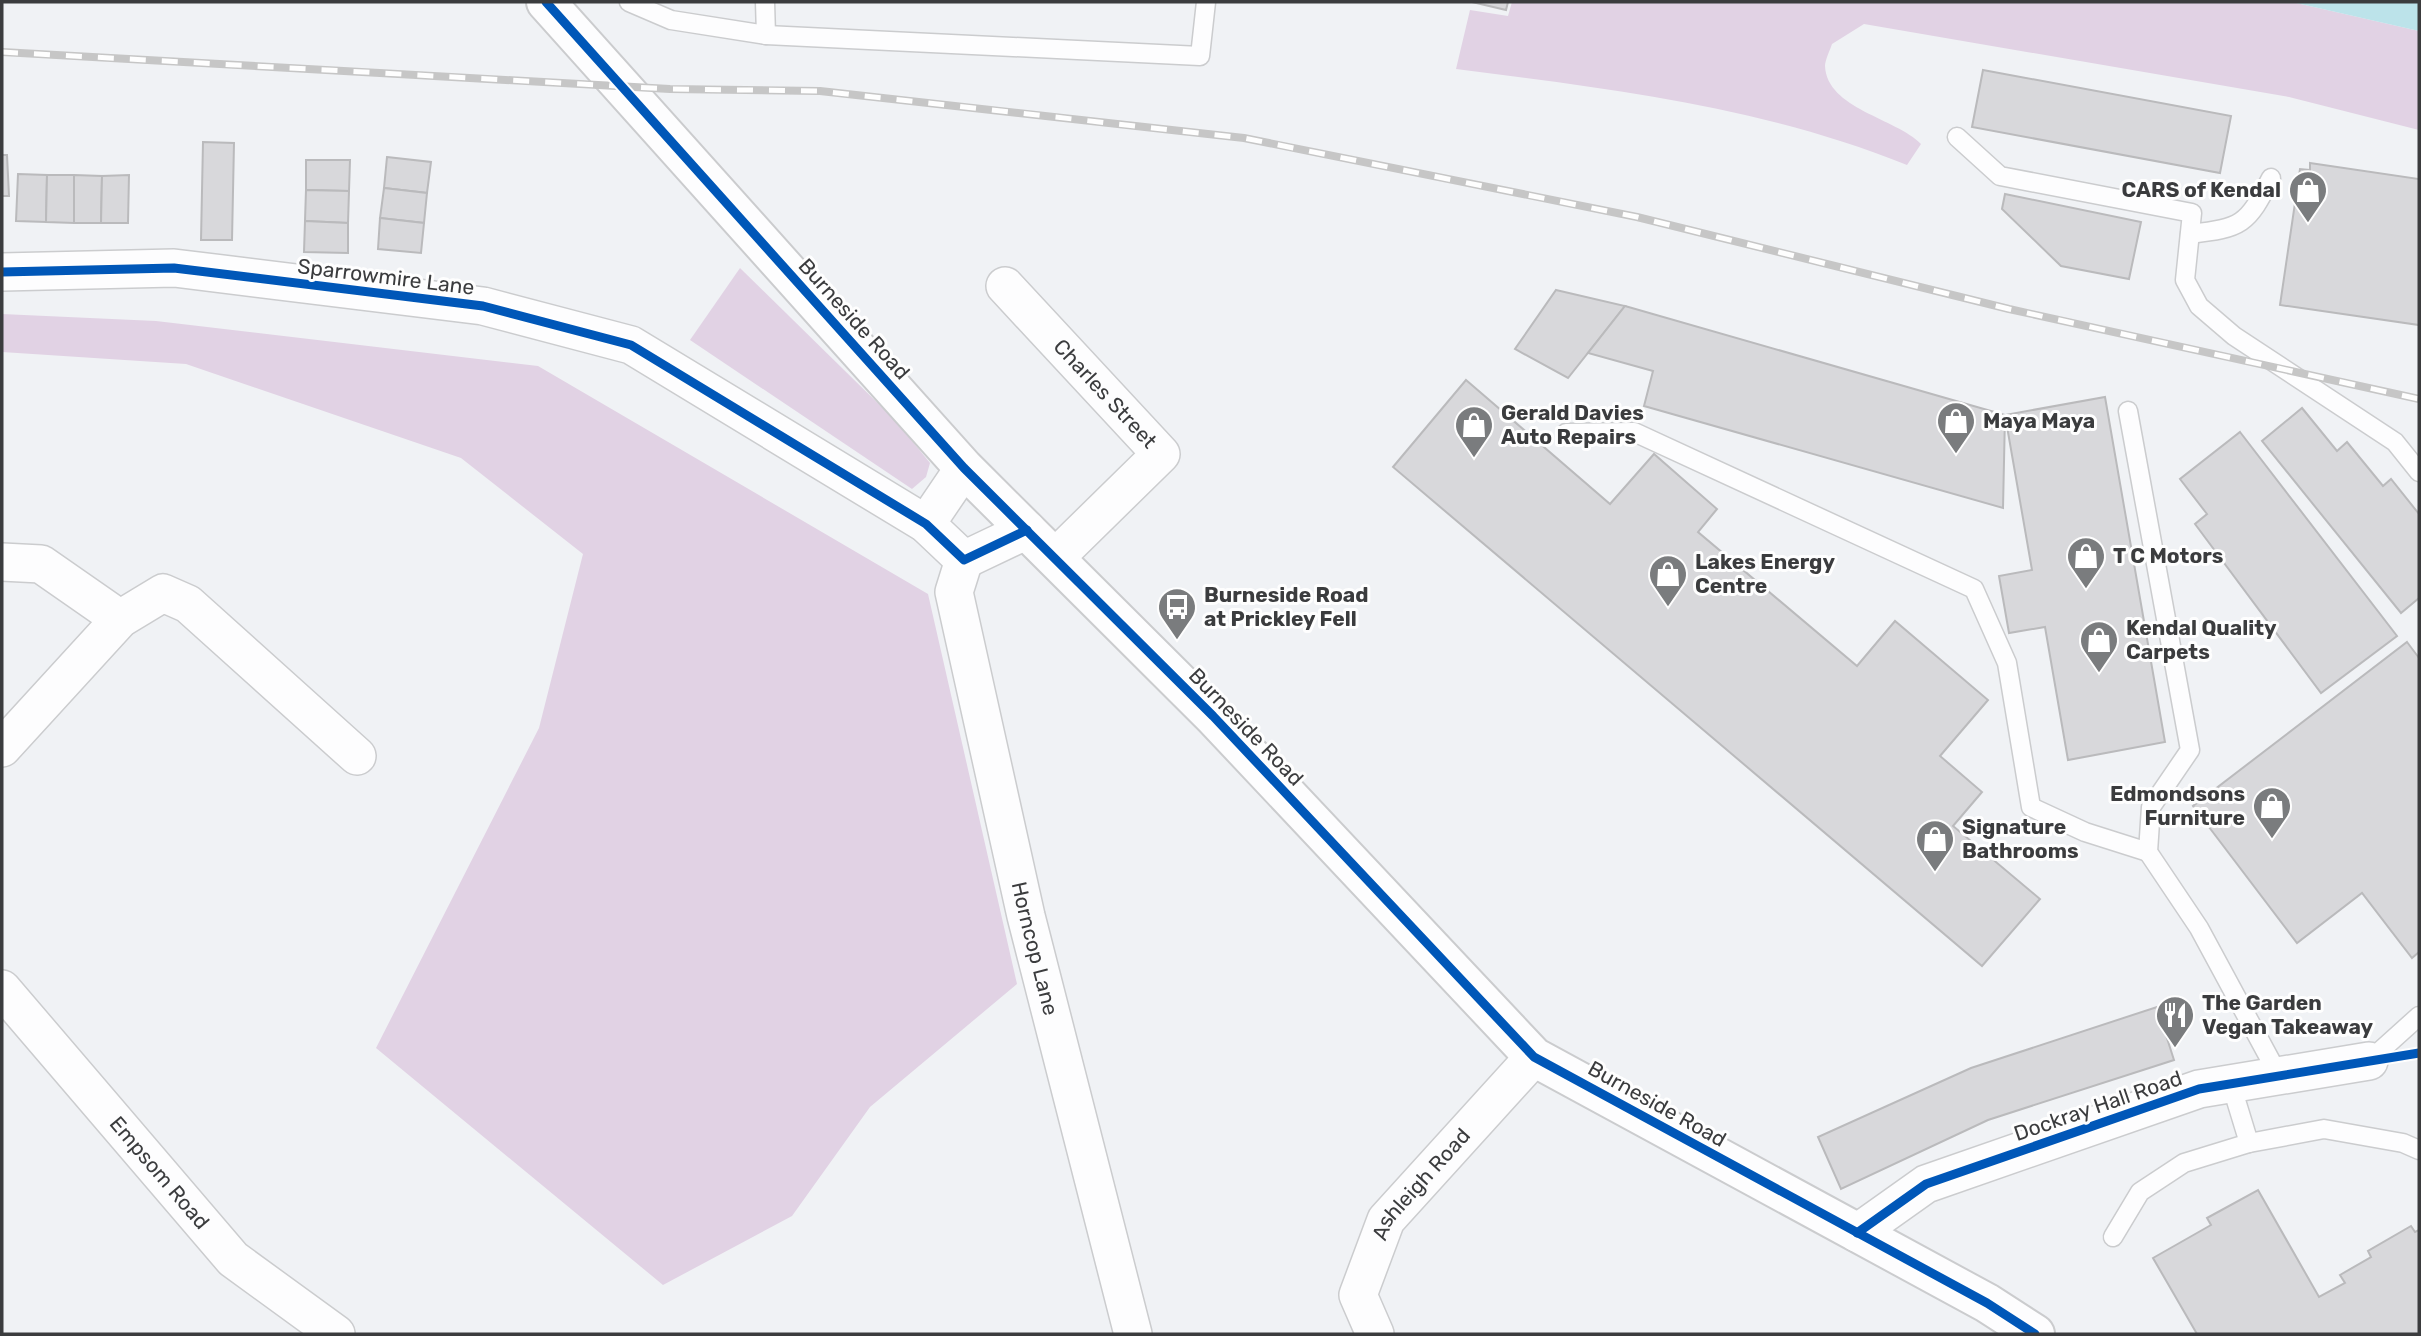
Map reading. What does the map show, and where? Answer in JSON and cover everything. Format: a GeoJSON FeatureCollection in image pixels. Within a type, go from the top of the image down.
{"type":"FeatureCollection","features":[{"type":"Feature","properties":{"kind":"street","name":"Burneside Road"},"geometry":{"type":"LineString","coordinates":[[552,3],[964,468],[1213,716],[1534,1056],[1987,1303],[2035,1334]]}},
{"type":"Feature","properties":{"kind":"street","name":"Sparrowmire Lane"},"geometry":{"type":"LineString","coordinates":[[2,272],[174,268],[483,306],[631,345],[926,524],[964,560]]}},
{"type":"Feature","properties":{"kind":"street","name":"Charles Street"},"geometry":{"type":"LineString","coordinates":[[1005,286],[1161,454],[1055,558]]}},
{"type":"Feature","properties":{"kind":"street"},"geometry":{"type":"LineString","coordinates":[[926,524],[964,468]]}},
{"type":"Feature","properties":{"kind":"street"},"geometry":{"type":"LineString","coordinates":[[964,560],[1027,530]]}},
{"type":"Feature","properties":{"kind":"street","name":"Horncop Lane"},"geometry":{"type":"LineString","coordinates":[[964,560],[954,592],[1026,916],[1133,1334]]}},
{"type":"Feature","properties":{"kind":"street"},"geometry":{"type":"LineString","coordinates":[[2,562],[41,564],[120,619]]}},
{"type":"Feature","properties":{"kind":"street"},"geometry":{"type":"LineString","coordinates":[[2,748],[120,619],[163,593],[188,604],[357,756]]}},
{"type":"Feature","properties":{"kind":"street","name":"Empsom Road"},"geometry":{"type":"LineString","coordinates":[[2,989],[233,1259],[336,1334]]}},
{"type":"Feature","properties":{"kind":"street","name":"Ashleigh Road"},"geometry":{"type":"LineString","coordinates":[[1375,1334],[1358,1295],[1386,1220],[1534,1056]]}},
{"type":"Feature","properties":{"kind":"street","name":"Dockray Hall Road"},"geometry":{"type":"LineString","coordinates":[[1857,1233],[1926,1184],[2199,1089],[2369,1061]]}},
{"type":"Feature","properties":{"kind":"lane"},"geometry":{"type":"LineString","coordinates":[[629,2],[671,20],[766,35],[1200,56],[1206,2]]}},
{"type":"Feature","properties":{"kind":"lane"},"geometry":{"type":"LineString","coordinates":[[765,2],[766,35]]}},
{"type":"Feature","properties":{"kind":"lane"},"geometry":{"type":"LineString","coordinates":[[1957,137],[2000,176],[2192,213],[2185,281],[2199,306],[2234,336],[2395,442],[2419,472]]}},
{"type":"Feature","properties":{"kind":"lane"},"geometry":{"type":"LineString","coordinates":[[2190,234],[2231,229],[2255,209],[2271,178]]}},
{"type":"Feature","properties":{"kind":"lane"},"geometry":{"type":"LineString","coordinates":[[2128,411],[2190,750],[2151,807],[2148,852],[2199,928],[2279,1076]]}},
{"type":"Feature","properties":{"kind":"lane"},"geometry":{"type":"LineString","coordinates":[[1566,433],[1633,432],[1974,589],[2007,663],[2031,807],[2085,832],[2148,852]]}},
{"type":"Feature","properties":{"kind":"lane"},"geometry":{"type":"LineString","coordinates":[[2369,1061],[2419,1016]]}},
{"type":"Feature","properties":{"kind":"lane"},"geometry":{"type":"LineString","coordinates":[[2231,1084],[2249,1143]]}},
{"type":"Feature","properties":{"kind":"lane"},"geometry":{"type":"LineString","coordinates":[[2113,1237],[2140,1192],[2184,1163],[2249,1143],[2324,1129],[2403,1143],[2419,1150]]}},
{"type":"Feature","properties":{"kind":"shaded area"},"geometry":{"type":"Polygon","coordinates":[[[1512,2],[2292,2],[2419,31],[2419,130],[2289,97],[1864,24],[1832,44],[1825,64],[1829,81],[1837,93],[1850,103],[1910,135],[1921,144],[1907,165],[1796,128],[1685,102],[1456,69],[1470,10],[1508,16],[1512,2]]]}},
{"type":"Feature","properties":{"kind":"shaded area"},"geometry":{"type":"Polygon","coordinates":[[[740,268],[895,420],[930,463],[926,477],[912,489],[690,340],[740,268]]]}},
{"type":"Feature","properties":{"kind":"shaded area"},"geometry":{"type":"Polygon","coordinates":[[[2,314],[156,321],[538,366],[928,594],[1017,984],[870,1107],[792,1216],[663,1285],[376,1048],[539,728],[583,554],[461,458],[186,364],[2,352],[2,314]]]}},
{"type":"Feature","properties":{"kind":"water"},"geometry":{"type":"Polygon","coordinates":[[[2292,2],[2419,2],[2419,31],[2292,2]]]}},
{"type":"Feature","properties":{"kind":"building"},"geometry":{"type":"Polygon","coordinates":[[[1472,2],[1508,2],[1506,10],[1472,2]]]}},
{"type":"Feature","properties":{"kind":"building"},"geometry":{"type":"Polygon","coordinates":[[[1983,70],[2231,116],[2220,173],[1972,127],[1983,70]]]}},
{"type":"Feature","properties":{"kind":"building"},"geometry":{"type":"Polygon","coordinates":[[[203,142],[234,143],[232,240],[201,240],[203,142]]]}},
{"type":"Feature","properties":{"kind":"building"},"geometry":{"type":"Polygon","coordinates":[[[2,155],[7,155],[9,196],[2,196],[2,155]]]}},
{"type":"Feature","properties":{"kind":"building"},"geometry":{"type":"Polygon","coordinates":[[[387,157],[431,162],[427,193],[384,188],[387,157]]]}},
{"type":"Feature","properties":{"kind":"building"},"geometry":{"type":"Polygon","coordinates":[[[306,160],[350,160],[349,191],[306,190],[306,160]]]}},
{"type":"Feature","properties":{"kind":"building"},"geometry":{"type":"Polygon","coordinates":[[[2310,163],[2419,179],[2419,325],[2280,305],[2300,169],[2310,170],[2310,163]]]}},
{"type":"Feature","properties":{"kind":"building"},"geometry":{"type":"Polygon","coordinates":[[[18,174],[47,175],[46,222],[16,221],[18,174]]]}},
{"type":"Feature","properties":{"kind":"building"},"geometry":{"type":"Polygon","coordinates":[[[47,175],[74,175],[74,223],[46,222],[47,175]]]}},
{"type":"Feature","properties":{"kind":"building"},"geometry":{"type":"Polygon","coordinates":[[[74,175],[102,176],[101,223],[74,223],[74,175]]]}},
{"type":"Feature","properties":{"kind":"building"},"geometry":{"type":"Polygon","coordinates":[[[129,175],[128,223],[101,223],[102,176],[129,175]]]}},
{"type":"Feature","properties":{"kind":"building"},"geometry":{"type":"Polygon","coordinates":[[[384,188],[427,193],[424,223],[380,218],[384,188]]]}},
{"type":"Feature","properties":{"kind":"building"},"geometry":{"type":"Polygon","coordinates":[[[306,190],[349,191],[348,223],[305,221],[306,190]]]}},
{"type":"Feature","properties":{"kind":"building"},"geometry":{"type":"Polygon","coordinates":[[[2005,194],[2141,222],[2129,279],[2061,266],[2002,209],[2005,194]]]}},
{"type":"Feature","properties":{"kind":"building"},"geometry":{"type":"Polygon","coordinates":[[[380,218],[424,223],[421,253],[378,249],[380,218]]]}},
{"type":"Feature","properties":{"kind":"building"},"geometry":{"type":"Polygon","coordinates":[[[305,221],[348,223],[348,253],[304,252],[305,221]]]}},
{"type":"Feature","properties":{"kind":"building"},"geometry":{"type":"Polygon","coordinates":[[[1556,290],[1625,306],[1568,378],[1515,349],[1556,290]]]}},
{"type":"Feature","properties":{"kind":"building"},"geometry":{"type":"Polygon","coordinates":[[[1625,306],[2005,415],[2003,508],[1644,406],[1653,371],[1588,353],[1625,306]]]}},
{"type":"Feature","properties":{"kind":"building"},"geometry":{"type":"Polygon","coordinates":[[[1466,380],[1610,504],[1654,454],[1717,509],[1698,532],[1857,666],[1895,621],[1988,700],[1940,756],[1982,792],[1953,826],[2040,899],[1982,966],[1393,467],[1466,380]]]}},
{"type":"Feature","properties":{"kind":"building"},"geometry":{"type":"Polygon","coordinates":[[[2105,397],[2165,742],[2068,760],[2045,627],[2009,633],[1999,576],[2032,570],[2005,415],[2105,397]]]}},
{"type":"Feature","properties":{"kind":"building"},"geometry":{"type":"Polygon","coordinates":[[[2302,408],[2337,451],[2347,442],[2383,486],[2391,479],[2419,514],[2419,598],[2401,613],[2262,441],[2302,408]]]}},
{"type":"Feature","properties":{"kind":"building"},"geometry":{"type":"Polygon","coordinates":[[[2240,432],[2397,636],[2321,693],[2195,524],[2207,514],[2180,479],[2240,432]]]}},
{"type":"Feature","properties":{"kind":"building"},"geometry":{"type":"Polygon","coordinates":[[[2407,642],[2419,658],[2419,952],[2412,958],[2362,893],[2297,943],[2193,806],[2407,642]]]}},
{"type":"Feature","properties":{"kind":"building"},"geometry":{"type":"Polygon","coordinates":[[[2157,1007],[2174,1060],[1988,1120],[1841,1189],[1818,1137],[1971,1068],[2157,1007]]]}},
{"type":"Feature","properties":{"kind":"building"},"geometry":{"type":"Polygon","coordinates":[[[2258,1190],[2319,1297],[2345,1283],[2340,1275],[2371,1257],[2368,1251],[2411,1226],[2415,1232],[2419,1230],[2419,1334],[2197,1334],[2153,1258],[2211,1225],[2207,1218],[2258,1190]]]}},
{"type":"Feature","properties":{"kind":"railway"},"geometry":{"type":"LineString","coordinates":[[2,52],[670,89],[820,91],[1244,138],[1637,217],[2009,309],[2419,399]]}},
{"type":"Feature","properties":{"kind":"cycle path"},"geometry":{"type":"LineString","coordinates":[[546,2],[964,468],[1213,716],[1534,1057],[1987,1303],[2035,1334]]}},
{"type":"Feature","properties":{"kind":"cycle path"},"geometry":{"type":"LineString","coordinates":[[2,272],[174,268],[483,306],[631,345],[926,524],[964,560],[1027,530]]}},
{"type":"Feature","properties":{"kind":"cycle path"},"geometry":{"type":"LineString","coordinates":[[1857,1233],[1926,1184],[2199,1089],[2419,1053]]}},
{"type":"Feature","properties":{"kind":"place","name":"CARS of Kendal"},"geometry":{"type":"Point","coordinates":[2308,224]}},
{"type":"Feature","properties":{"kind":"place","name":"Maya Maya"},"geometry":{"type":"Point","coordinates":[1956,455]}},
{"type":"Feature","properties":{"kind":"place","name":"Gerald Davies Auto Repairs"},"geometry":{"type":"Point","coordinates":[1474,459]}},
{"type":"Feature","properties":{"kind":"place","name":"T C Motors"},"geometry":{"type":"Point","coordinates":[2086,590]}},
{"type":"Feature","properties":{"kind":"place","name":"Lakes Energy Centre"},"geometry":{"type":"Point","coordinates":[1668,608]}},
{"type":"Feature","properties":{"kind":"place","name":"Burneside Road at Prickley Fell"},"geometry":{"type":"Point","coordinates":[1177,641]}},
{"type":"Feature","properties":{"kind":"place","name":"Kendal Quality Carpets"},"geometry":{"type":"Point","coordinates":[2099,674]}},
{"type":"Feature","properties":{"kind":"place","name":"Edmondsons Furniture"},"geometry":{"type":"Point","coordinates":[2272,840]}},
{"type":"Feature","properties":{"kind":"place","name":"Signature Bathrooms"},"geometry":{"type":"Point","coordinates":[1935,873]}},
{"type":"Feature","properties":{"kind":"place","name":"The Garden Vegan Takeaway"},"geometry":{"type":"Point","coordinates":[2175,1049]}}]}
